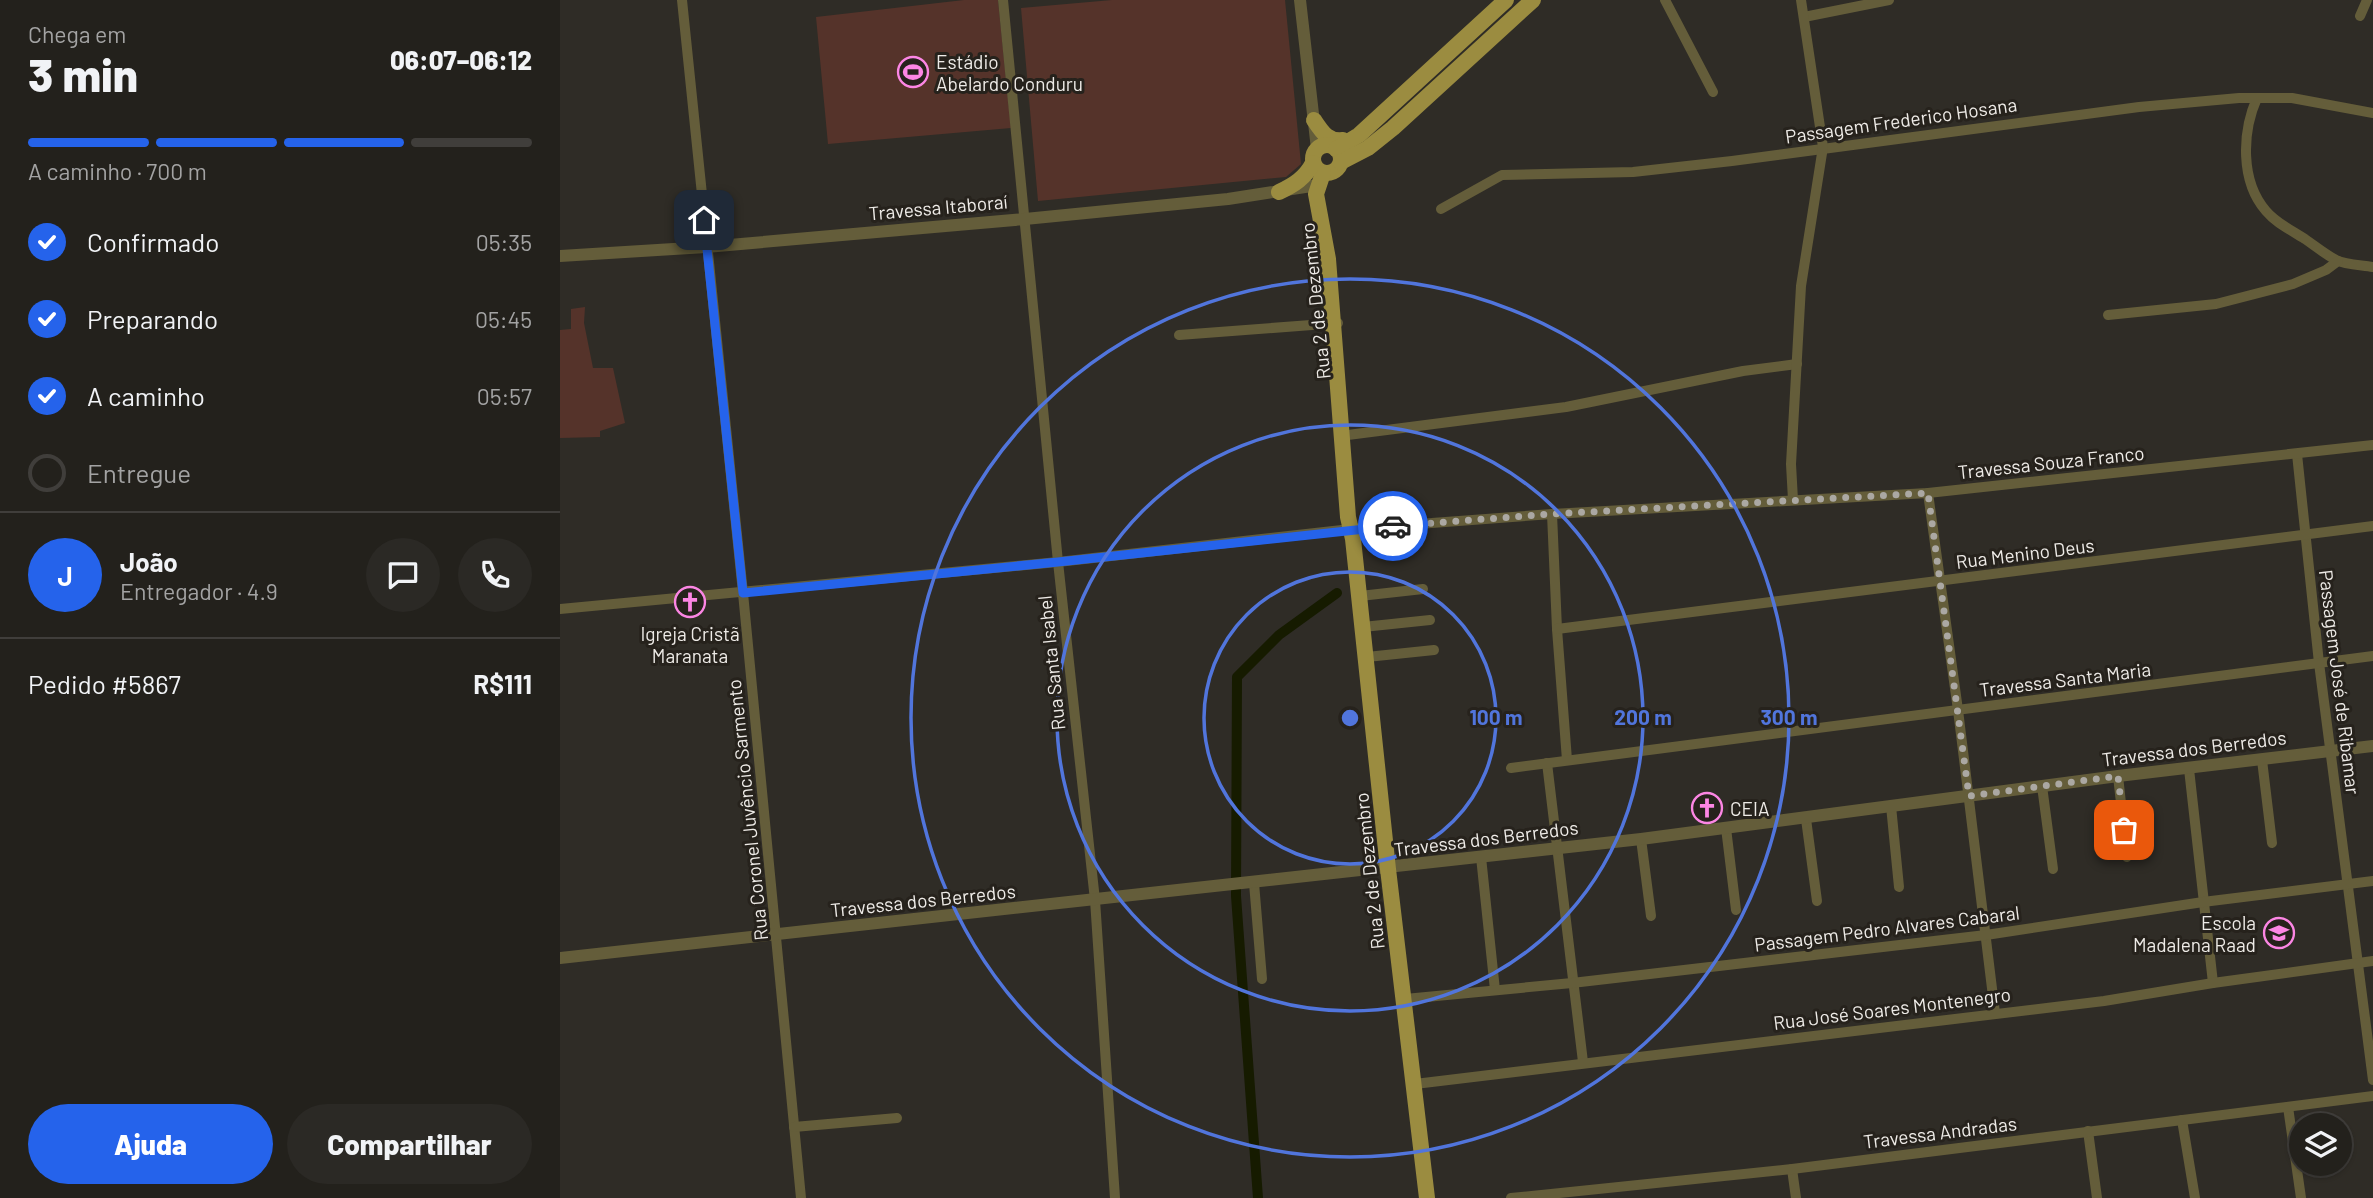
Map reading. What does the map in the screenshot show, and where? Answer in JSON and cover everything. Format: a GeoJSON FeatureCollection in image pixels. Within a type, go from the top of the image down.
{"type":"FeatureCollection","features":[{"type":"Feature","properties":{"kind":"main road"},"geometry":{"type":"LineString","coordinates":[[1279,192],[1318,168],[1334,172],[1339,155],[1359,135],[1506,0]]}},
{"type":"Feature","properties":{"kind":"main road"},"geometry":{"type":"LineString","coordinates":[[1339,155],[1368,148],[1533,0]]}},
{"type":"Feature","properties":{"kind":"main road"},"geometry":{"type":"LineString","coordinates":[[1314,120],[1322,133],[1331,140],[1344,140],[1359,135]]}},
{"type":"Feature","properties":{"kind":"main road"},"geometry":{"type":"LineString","coordinates":[[1318,168],[1323,145],[1330,145],[1339,155]]}},
{"type":"Feature","properties":{"kind":"main road","name":"Rua 2 de Dezembro"},"geometry":{"type":"LineString","coordinates":[[1318,168],[1316,194],[1337,323],[1363,627],[1388,869],[1427,1198]]}},
{"type":"Feature","properties":{"kind":"street","name":"Rua Coronel Juvêncio Sarmento"},"geometry":{"type":"LineString","coordinates":[[682,0],[801,1198]]}},
{"type":"Feature","properties":{"kind":"street","name":"Rua Santa Isabel"},"geometry":{"type":"LineString","coordinates":[[1003,0],[1058,562],[1095,900],[1115,1198]]}},
{"type":"Feature","properties":{"kind":"street","name":"Rua 2 de Dezembro"},"geometry":{"type":"LineString","coordinates":[[1300,0],[1318,168]]}},
{"type":"Feature","properties":{"kind":"street"},"geometry":{"type":"LineString","coordinates":[[1665,0],[1713,92]]}},
{"type":"Feature","properties":{"kind":"street"},"geometry":{"type":"LineString","coordinates":[[1793,500],[1791,464],[1801,286],[1823,147],[1801,0]]}},
{"type":"Feature","properties":{"kind":"street"},"geometry":{"type":"LineString","coordinates":[[1804,17],[1889,0]]}},
{"type":"Feature","properties":{"kind":"street"},"geometry":{"type":"LineString","coordinates":[[2360,16],[2367,0]]}},
{"type":"Feature","properties":{"kind":"street"},"geometry":{"type":"LineString","coordinates":[[2257,98],[2245,139],[2249,177],[2265,210],[2281,225],[2338,261],[2373,267]]}},
{"type":"Feature","properties":{"kind":"street","name":"Passagem Frederico Hosana"},"geometry":{"type":"LineString","coordinates":[[1441,209],[1502,175],[1633,172],[2139,107],[2292,98],[2373,113]]}},
{"type":"Feature","properties":{"kind":"street","name":"Travessa Itaboraí"},"geometry":{"type":"LineString","coordinates":[[560,256],[706,247],[1025,219],[1279,192],[1318,168]]}},
{"type":"Feature","properties":{"kind":"street"},"geometry":{"type":"LineString","coordinates":[[2108,315],[2216,304],[2293,284],[2326,270],[2338,261]]}},
{"type":"Feature","properties":{"kind":"street"},"geometry":{"type":"LineString","coordinates":[[1180,335],[1337,323]]}},
{"type":"Feature","properties":{"kind":"street"},"geometry":{"type":"LineString","coordinates":[[1345,436],[1566,407],[1743,371],[1797,363]]}},
{"type":"Feature","properties":{"kind":"street","name":"Travessa Souza Franco"},"geometry":{"type":"LineString","coordinates":[[560,609],[1552,514],[1928,493],[2373,445]]}},
{"type":"Feature","properties":{"kind":"street","name":"Passagem José de Ribamar"},"geometry":{"type":"LineString","coordinates":[[2297,454],[2319,663],[2373,1080]]}},
{"type":"Feature","properties":{"kind":"street"},"geometry":{"type":"LineString","coordinates":[[1928,493],[1995,1013]]}},
{"type":"Feature","properties":{"kind":"street"},"geometry":{"type":"LineString","coordinates":[[1552,514],[1567,760]]}},
{"type":"Feature","properties":{"kind":"street","name":"Rua Menino Deus"},"geometry":{"type":"LineString","coordinates":[[1557,629],[2373,526]]}},
{"type":"Feature","properties":{"kind":"street"},"geometry":{"type":"LineString","coordinates":[[1360,596],[1423,589]]}},
{"type":"Feature","properties":{"kind":"street"},"geometry":{"type":"LineString","coordinates":[[1363,627],[1430,620]]}},
{"type":"Feature","properties":{"kind":"street"},"geometry":{"type":"LineString","coordinates":[[1367,657],[1434,650]]}},
{"type":"Feature","properties":{"kind":"street","name":"Travessa Santa Maria"},"geometry":{"type":"LineString","coordinates":[[1511,768],[2373,656]]}},
{"type":"Feature","properties":{"kind":"street","name":"Travessa dos Berredos"},"geometry":{"type":"LineString","coordinates":[[560,958],[1388,869],[1806,819],[2118,776],[2373,746]]}},
{"type":"Feature","properties":{"kind":"street"},"geometry":{"type":"LineString","coordinates":[[2262,760],[2272,843]]}},
{"type":"Feature","properties":{"kind":"street"},"geometry":{"type":"LineString","coordinates":[[1547,763],[1583,1062]]}},
{"type":"Feature","properties":{"kind":"street"},"geometry":{"type":"LineString","coordinates":[[2189,768],[2213,983]]}},
{"type":"Feature","properties":{"kind":"street"},"geometry":{"type":"LineString","coordinates":[[2118,776],[2127,857]]}},
{"type":"Feature","properties":{"kind":"street"},"geometry":{"type":"LineString","coordinates":[[2042,786],[2053,869]]}},
{"type":"Feature","properties":{"kind":"street"},"geometry":{"type":"LineString","coordinates":[[1891,806],[1899,887]]}},
{"type":"Feature","properties":{"kind":"street"},"geometry":{"type":"LineString","coordinates":[[1806,819],[1817,901]]}},
{"type":"Feature","properties":{"kind":"street"},"geometry":{"type":"LineString","coordinates":[[1726,828],[1735,910]]}},
{"type":"Feature","properties":{"kind":"street"},"geometry":{"type":"LineString","coordinates":[[1641,839],[1651,916]]}},
{"type":"Feature","properties":{"kind":"street"},"geometry":{"type":"LineString","coordinates":[[1481,858],[1495,989]]}},
{"type":"Feature","properties":{"kind":"street","name":"Passagem Pedro Alvares Cabaral"},"geometry":{"type":"LineString","coordinates":[[1405,999],[1572,983],[1986,935],[2203,902],[2373,881]]}},
{"type":"Feature","properties":{"kind":"street"},"geometry":{"type":"LineString","coordinates":[[1253,883],[1262,979]]}},
{"type":"Feature","properties":{"kind":"street","name":"Rua José Soares Montenegro"},"geometry":{"type":"LineString","coordinates":[[1415,1084],[2104,1001],[2373,961]]}},
{"type":"Feature","properties":{"kind":"street","name":"Travessa Andradas"},"geometry":{"type":"LineString","coordinates":[[1511,1198],[1792,1169],[2373,1096]]}},
{"type":"Feature","properties":{"kind":"street"},"geometry":{"type":"LineString","coordinates":[[2288,1107],[2301,1198]]}},
{"type":"Feature","properties":{"kind":"street"},"geometry":{"type":"LineString","coordinates":[[794,1127],[897,1118]]}},
{"type":"Feature","properties":{"kind":"street"},"geometry":{"type":"LineString","coordinates":[[2182,1120],[2195,1198]]}},
{"type":"Feature","properties":{"kind":"street"},"geometry":{"type":"LineString","coordinates":[[2088,1131],[2096,1198]]}},
{"type":"Feature","properties":{"kind":"street"},"geometry":{"type":"LineString","coordinates":[[1792,1169],[1796,1198]]}},
{"type":"Feature","properties":{"kind":"shaded area","name":"Estádio Abelardo Conduru"},"geometry":{"type":"Polygon","coordinates":[[[964,0],[998,0],[1011,128],[828,144],[816,17],[964,0]]]}},
{"type":"Feature","properties":{"kind":"shaded area"},"geometry":{"type":"Polygon","coordinates":[[[1112,0],[1285,0],[1301,164],[1286,177],[1038,201],[1021,8],[1112,0]]]}},
{"type":"Feature","properties":{"kind":"shaded area"},"geometry":{"type":"Polygon","coordinates":[[[585,307],[584,323],[593,368],[613,368],[625,423],[600,431],[600,437],[560,438],[560,330],[571,329],[571,309],[585,307]]]}},
{"type":"Feature","properties":{"kind":"waterway"},"geometry":{"type":"LineString","coordinates":[[1258,1198],[1236,896],[1237,677],[1279,635],[1337,593]]}},
{"type":"Feature","properties":{"kind":"way so far"},"geometry":{"type":"LineString","coordinates":[[1393,526],[1552,514],[1928,493],[1969,796],[2118,776],[2124,830]]}},
{"type":"Feature","properties":{"kind":"place","name":"Estádio Abelardo Conduru"},"geometry":{"type":"Point","coordinates":[913,72]}},
{"type":"Feature","properties":{"kind":"place","name":"Igreja Cristã Maranata"},"geometry":{"type":"Point","coordinates":[690,602]}},
{"type":"Feature","properties":{"kind":"place","name":"CEIA"},"geometry":{"type":"Point","coordinates":[1707,808]}},
{"type":"Feature","properties":{"kind":"place","name":"Escola Madalena Raad"},"geometry":{"type":"Point","coordinates":[2279,933]}},
{"type":"Feature","properties":{"kind":"route"},"geometry":{"type":"LineString","coordinates":[[704,220],[743,593],[1393,526]]}}]}
